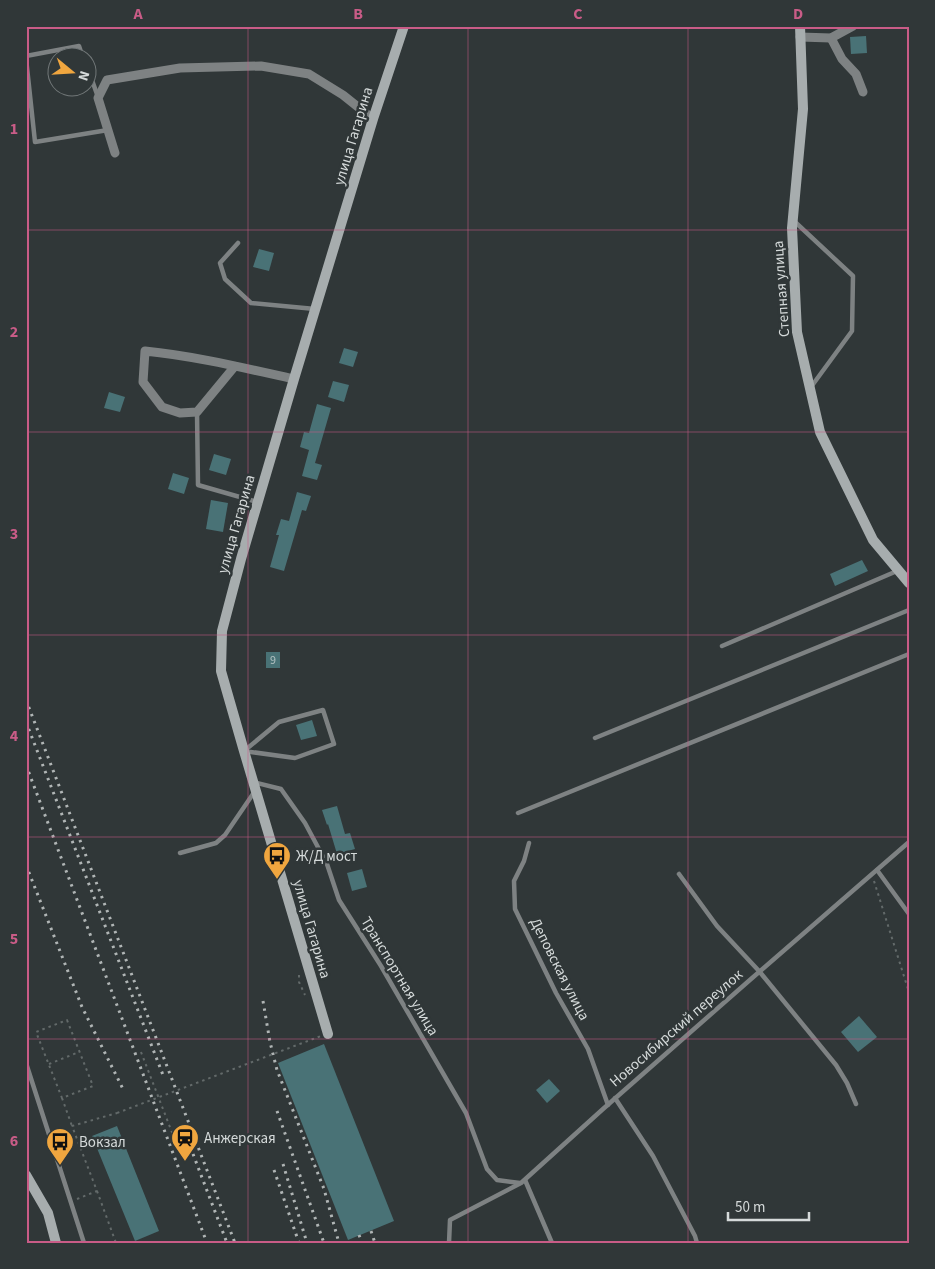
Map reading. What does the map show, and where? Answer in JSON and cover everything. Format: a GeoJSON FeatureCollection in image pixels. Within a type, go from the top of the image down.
{"type":"FeatureCollection","features":[{"type":"Feature","properties":{"kind":"street","name":"улица Гагарина"},"geometry":{"type":"LineString","coordinates":[[325,1035],[221,670],[222,631],[315,308],[373,119],[404,26]]}},
{"type":"Feature","properties":{"kind":"street"},"geometry":{"type":"LineString","coordinates":[[800,31],[831,38],[853,26]]}},
{"type":"Feature","properties":{"kind":"street","name":"Степная улица"},"geometry":{"type":"LineString","coordinates":[[800,31],[803,109],[792,228],[797,332],[820,432],[873,540],[909,583]]}},
{"type":"Feature","properties":{"kind":"street"},"geometry":{"type":"LineString","coordinates":[[831,38],[842,59],[856,74],[863,92]]}},
{"type":"Feature","properties":{"kind":"street"},"geometry":{"type":"LineString","coordinates":[[115,153],[98,98],[107,80],[180,68],[261,66],[309,74],[343,96],[373,119]]}},
{"type":"Feature","properties":{"kind":"street"},"geometry":{"type":"LineString","coordinates":[[235,366],[197,412],[180,413],[162,407],[143,382],[145,351],[235,366],[294,379]]}},
{"type":"Feature","properties":{"kind":"street"},"geometry":{"type":"LineString","coordinates":[[26,1175],[48,1213],[56,1243]]}},
{"type":"Feature","properties":{"kind":"lane"},"geometry":{"type":"LineString","coordinates":[[48,52],[26,57],[34,142],[108,130]]}},
{"type":"Feature","properties":{"kind":"lane"},"geometry":{"type":"LineString","coordinates":[[793,220],[853,276],[852,331],[810,388]]}},
{"type":"Feature","properties":{"kind":"lane"},"geometry":{"type":"LineString","coordinates":[[238,242],[220,264],[225,278],[251,303],[315,308]]}},
{"type":"Feature","properties":{"kind":"lane"},"geometry":{"type":"LineString","coordinates":[[197,412],[198,484],[258,502]]}},
{"type":"Feature","properties":{"kind":"lane"},"geometry":{"type":"LineString","coordinates":[[722,646],[898,570]]}},
{"type":"Feature","properties":{"kind":"lane"},"geometry":{"type":"LineString","coordinates":[[595,738],[909,610]]}},
{"type":"Feature","properties":{"kind":"lane"},"geometry":{"type":"LineString","coordinates":[[518,813],[909,654]]}},
{"type":"Feature","properties":{"kind":"lane"},"geometry":{"type":"LineString","coordinates":[[323,710],[334,744],[295,758],[244,751],[279,722],[323,710]]}},
{"type":"Feature","properties":{"kind":"lane"},"geometry":{"type":"LineString","coordinates":[[180,853],[216,843],[225,835],[254,786]]}},
{"type":"Feature","properties":{"kind":"lane","name":"Транспортная улица"},"geometry":{"type":"LineString","coordinates":[[254,786],[281,790],[305,823],[327,864],[339,900],[386,975],[466,1113],[487,1169],[497,1180],[523,1182]]}},
{"type":"Feature","properties":{"kind":"lane","name":"Новосибирский переулок"},"geometry":{"type":"LineString","coordinates":[[449,1243],[450,1220],[523,1182],[608,1104],[909,842]]}},
{"type":"Feature","properties":{"kind":"lane","name":"Деповская улица"},"geometry":{"type":"LineString","coordinates":[[529,843],[524,861],[514,881],[515,909],[556,993],[588,1049],[608,1104]]}},
{"type":"Feature","properties":{"kind":"lane"},"geometry":{"type":"LineString","coordinates":[[877,870],[909,914]]}},
{"type":"Feature","properties":{"kind":"lane"},"geometry":{"type":"LineString","coordinates":[[679,874],[717,926],[759,971],[836,1065],[847,1083],[856,1104]]}},
{"type":"Feature","properties":{"kind":"lane"},"geometry":{"type":"LineString","coordinates":[[26,1062],[84,1243]]}},
{"type":"Feature","properties":{"kind":"lane"},"geometry":{"type":"LineString","coordinates":[[615,1098],[653,1156],[697,1243]]}},
{"type":"Feature","properties":{"kind":"lane"},"geometry":{"type":"LineString","coordinates":[[523,1182],[552,1243]]}},
{"type":"Feature","properties":{"kind":"path"},"geometry":{"type":"LineString","coordinates":[[872,874],[908,989]]}},
{"type":"Feature","properties":{"kind":"path"},"geometry":{"type":"LineString","coordinates":[[62,1098],[93,1086],[67,1020],[36,1032],[116,1243]]}},
{"type":"Feature","properties":{"kind":"path"},"geometry":{"type":"LineString","coordinates":[[72,1126],[117,1113],[158,1096],[325,1035]]}},
{"type":"Feature","properties":{"kind":"path"},"geometry":{"type":"LineString","coordinates":[[49,1064],[80,1052]]}},
{"type":"Feature","properties":{"kind":"path"},"geometry":{"type":"LineString","coordinates":[[141,1052],[173,1135]]}},
{"type":"Feature","properties":{"kind":"path"},"geometry":{"type":"LineString","coordinates":[[71,1202],[97,1191]]}},
{"type":"Feature","properties":{"kind":"building"},"geometry":{"type":"Polygon","coordinates":[[[866,36],[867,53],[851,54],[850,37],[866,36]]]}},
{"type":"Feature","properties":{"kind":"building"},"geometry":{"type":"Polygon","coordinates":[[[259,249],[274,253],[269,271],[253,267],[259,249]]]}},
{"type":"Feature","properties":{"kind":"building"},"geometry":{"type":"Polygon","coordinates":[[[344,348],[358,352],[353,367],[339,363],[344,348]]]}},
{"type":"Feature","properties":{"kind":"building"},"geometry":{"type":"Polygon","coordinates":[[[333,381],[349,385],[344,402],[328,397],[333,381]]]}},
{"type":"Feature","properties":{"kind":"building"},"geometry":{"type":"Polygon","coordinates":[[[109,392],[125,397],[120,412],[104,408],[109,392]]]}},
{"type":"Feature","properties":{"kind":"building"},"geometry":{"type":"Polygon","coordinates":[[[317,404],[331,408],[315,463],[322,465],[317,480],[302,476],[309,450],[300,447],[304,432],[309,433],[317,404]]]}},
{"type":"Feature","properties":{"kind":"building"},"geometry":{"type":"Polygon","coordinates":[[[214,454],[231,459],[226,475],[209,470],[214,454]]]}},
{"type":"Feature","properties":{"kind":"building"},"geometry":{"type":"Polygon","coordinates":[[[173,473],[189,478],[184,494],[168,489],[173,473]]]}},
{"type":"Feature","properties":{"kind":"building"},"geometry":{"type":"Polygon","coordinates":[[[297,492],[311,496],[306,511],[302,510],[284,571],[270,567],[279,535],[276,535],[281,519],[289,521],[297,492]]]}},
{"type":"Feature","properties":{"kind":"building"},"geometry":{"type":"Polygon","coordinates":[[[211,500],[228,503],[223,532],[206,529],[211,500]]]}},
{"type":"Feature","properties":{"kind":"building"},"geometry":{"type":"Polygon","coordinates":[[[862,560],[868,571],[835,586],[830,574],[862,560]]]}},
{"type":"Feature","properties":{"kind":"building"},"geometry":{"type":"Polygon","coordinates":[[[266,652],[280,652],[280,668],[266,668],[266,652]]]}},
{"type":"Feature","properties":{"kind":"building"},"geometry":{"type":"Polygon","coordinates":[[[312,720],[317,736],[301,740],[296,725],[312,720]]]}},
{"type":"Feature","properties":{"kind":"building"},"geometry":{"type":"Polygon","coordinates":[[[337,806],[345,834],[350,833],[355,849],[337,854],[322,810],[337,806]]]}},
{"type":"Feature","properties":{"kind":"building"},"geometry":{"type":"Polygon","coordinates":[[[362,869],[367,887],[352,891],[347,873],[362,869]]]}},
{"type":"Feature","properties":{"kind":"building"},"geometry":{"type":"Polygon","coordinates":[[[859,1016],[877,1037],[858,1052],[841,1032],[859,1016]]]}},
{"type":"Feature","properties":{"kind":"building"},"geometry":{"type":"Polygon","coordinates":[[[324,1044],[394,1221],[348,1240],[278,1063],[324,1044]]]}},
{"type":"Feature","properties":{"kind":"building"},"geometry":{"type":"Polygon","coordinates":[[[549,1079],[560,1091],[547,1103],[536,1090],[549,1079]]]}},
{"type":"Feature","properties":{"kind":"building"},"geometry":{"type":"Polygon","coordinates":[[[117,1126],[159,1231],[135,1241],[92,1136],[117,1126]]]}},
{"type":"Feature","properties":{"kind":"railway"},"geometry":{"type":"LineString","coordinates":[[26,700],[235,1243]]}},
{"type":"Feature","properties":{"kind":"railway"},"geometry":{"type":"LineString","coordinates":[[26,722],[163,1075]]}},
{"type":"Feature","properties":{"kind":"railway"},"geometry":{"type":"LineString","coordinates":[[26,765],[207,1243]]}},
{"type":"Feature","properties":{"kind":"railway"},"geometry":{"type":"LineString","coordinates":[[26,865],[82,1007],[123,1089]]}},
{"type":"Feature","properties":{"kind":"railway"},"geometry":{"type":"LineString","coordinates":[[263,1001],[277,1070],[324,1189],[339,1243]]}},
{"type":"Feature","properties":{"kind":"railway"},"geometry":{"type":"LineString","coordinates":[[277,1111],[324,1243]]}},
{"type":"Feature","properties":{"kind":"railway"},"geometry":{"type":"LineString","coordinates":[[193,1154],[227,1243]]}},
{"type":"Feature","properties":{"kind":"railway"},"geometry":{"type":"LineString","coordinates":[[283,1164],[307,1243]]}},
{"type":"Feature","properties":{"kind":"railway"},"geometry":{"type":"LineString","coordinates":[[274,1170],[299,1243]]}},
{"type":"Feature","properties":{"kind":"railway"},"geometry":{"type":"LineString","coordinates":[[371,1231],[375,1243]]}},
{"type":"Feature","properties":{"kind":"railway"},"geometry":{"type":"LineString","coordinates":[[359,1235],[362,1243]]}},
{"type":"Feature","properties":{"kind":"place","name":"Ж/Д мост"},"geometry":{"type":"Point","coordinates":[277,880]}},
{"type":"Feature","properties":{"kind":"place","name":"Анжерская"},"geometry":{"type":"Point","coordinates":[185,1162]}},
{"type":"Feature","properties":{"kind":"place","name":"Вокзал"},"geometry":{"type":"Point","coordinates":[60,1166]}}]}
